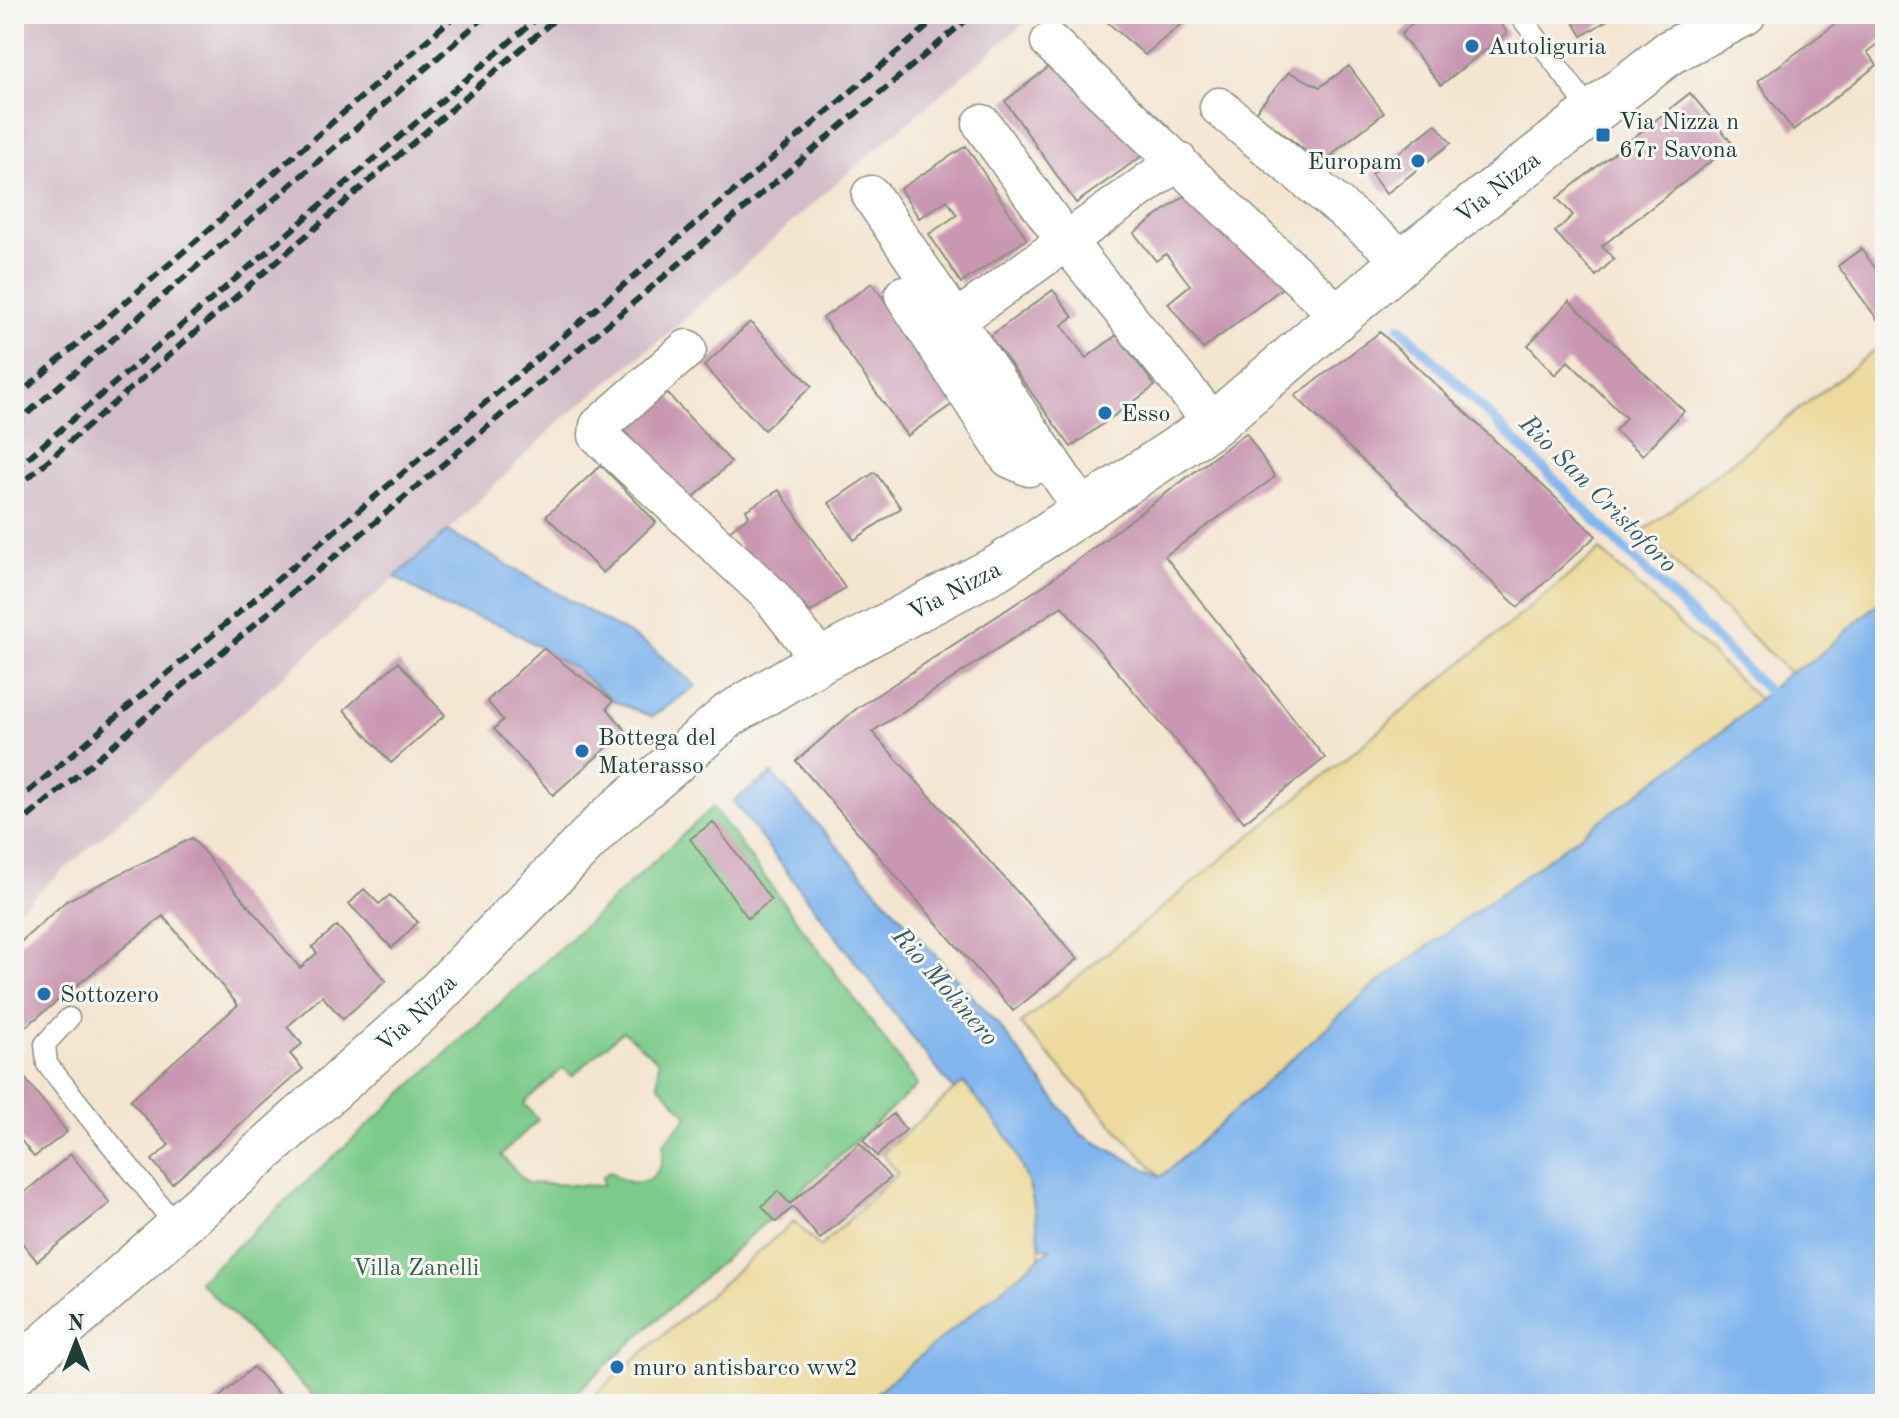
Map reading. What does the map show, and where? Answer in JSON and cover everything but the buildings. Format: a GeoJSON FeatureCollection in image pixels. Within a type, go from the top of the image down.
{"type":"FeatureCollection","features":[{"type":"Feature","properties":{"kind":"main road","name":"Via Nizza"},"geometry":{"type":"LineString","coordinates":[[14,1373],[420,1011],[607,820],[729,715],[821,660],[997,568],[1214,424],[1404,260],[1670,52],[1742,15]]}},
{"type":"Feature","properties":{"kind":"street"},"geometry":{"type":"LineString","coordinates":[[1050,42],[1340,316]]}},
{"type":"Feature","properties":{"kind":"street"},"geometry":{"type":"LineString","coordinates":[[1219,107],[1404,260]]}},
{"type":"Feature","properties":{"kind":"street"},"geometry":{"type":"LineString","coordinates":[[982,124],[1065,240],[1214,424]]}},
{"type":"Feature","properties":{"kind":"street"},"geometry":{"type":"LineString","coordinates":[[955,321],[1178,161]]}},
{"type":"Feature","properties":{"kind":"street"},"geometry":{"type":"LineString","coordinates":[[871,195],[1084,511]]}},
{"type":"Feature","properties":{"kind":"street"},"geometry":{"type":"LineString","coordinates":[[904,295],[1009,458],[1029,467],[1049,460]]}},
{"type":"Feature","properties":{"kind":"street"},"geometry":{"type":"LineString","coordinates":[[687,349],[599,426],[598,435],[770,595],[821,660]]}},
{"type":"Feature","properties":{"kind":"lane"},"geometry":{"type":"LineString","coordinates":[[1519,14],[1592,113]]}},
{"type":"Feature","properties":{"kind":"lane"},"geometry":{"type":"LineString","coordinates":[[69,1018],[45,1044],[47,1064],[177,1227]]}},
{"type":"Feature","properties":{"kind":"shaded area"},"geometry":{"type":"Polygon","coordinates":[[[14,14],[1035,14],[826,192],[671,331],[559,422],[448,531],[14,914],[14,14]]]}},
{"type":"Feature","properties":{"kind":"green space","name":"Villa Zanelli"},"geometry":{"type":"Polygon","coordinates":[[[713,807],[918,1085],[563,1404],[321,1404],[199,1281],[713,807]],[[623,1031],[572,1076],[563,1068],[524,1103],[538,1120],[501,1155],[527,1183],[603,1186],[602,1177],[610,1171],[629,1182],[647,1180],[660,1166],[663,1144],[688,1116],[658,1084],[658,1061],[623,1031]]]}},
{"type":"Feature","properties":{"kind":"sand"},"geometry":{"type":"Polygon","coordinates":[[[1885,342],[1885,597],[1810,663],[1789,672],[1642,532],[1885,342]]]}},
{"type":"Feature","properties":{"kind":"sand"},"geometry":{"type":"Polygon","coordinates":[[[1600,550],[1759,699],[1708,743],[1378,983],[1161,1177],[1020,1024],[1600,550]]]}},
{"type":"Feature","properties":{"kind":"sand"},"geometry":{"type":"Polygon","coordinates":[[[963,1082],[1005,1133],[1028,1180],[1037,1223],[1042,1310],[932,1404],[584,1404],[794,1221],[820,1247],[898,1173],[882,1154],[963,1082]]]}},
{"type":"Feature","properties":{"kind":"water"},"geometry":{"type":"Polygon","coordinates":[[[448,531],[648,645],[696,686],[652,717],[613,701],[575,669],[504,626],[446,608],[395,577],[448,531]]]}},
{"type":"Feature","properties":{"kind":"water","name":"Rio Molinero"},"geometry":{"type":"Polygon","coordinates":[[[1885,597],[1885,1404],[862,1404],[1050,1249],[1041,1248],[1031,1190],[1011,1141],[964,1083],[954,1090],[939,1072],[733,801],[772,774],[1000,1027],[1082,1135],[1161,1177],[1368,990],[1726,729],[1789,672],[1810,663],[1885,597]]]}},
{"type":"Feature","properties":{"kind":"waterway","name":"Rio San Cristoforo"},"geometry":{"type":"LineString","coordinates":[[1400,327],[1768,691]]}},
{"type":"Feature","properties":{"kind":"railway"},"geometry":{"type":"LineString","coordinates":[[14,399],[457,14]]}},
{"type":"Feature","properties":{"kind":"railway"},"geometry":{"type":"LineString","coordinates":[[14,425],[488,14]]}},
{"type":"Feature","properties":{"kind":"railway"},"geometry":{"type":"LineString","coordinates":[[14,470],[542,14]]}},
{"type":"Feature","properties":{"kind":"railway"},"geometry":{"type":"LineString","coordinates":[[14,490],[561,14]]}},
{"type":"Feature","properties":{"kind":"railway"},"geometry":{"type":"LineString","coordinates":[[14,804],[942,14]]}},
{"type":"Feature","properties":{"kind":"railway"},"geometry":{"type":"LineString","coordinates":[[14,829],[973,14]]}},
{"type":"Feature","properties":{"kind":"place","name":"Autoliguria"},"geometry":{"type":"Point","coordinates":[1472,46]}},
{"type":"Feature","properties":{"kind":"place","name":"Via Nizza n 67r Savona"},"geometry":{"type":"Point","coordinates":[1603,135]}},
{"type":"Feature","properties":{"kind":"place","name":"Europam"},"geometry":{"type":"Point","coordinates":[1418,161]}},
{"type":"Feature","properties":{"kind":"place","name":"Esso"},"geometry":{"type":"Point","coordinates":[1105,413]}},
{"type":"Feature","properties":{"kind":"place","name":"Bottega del Materasso"},"geometry":{"type":"Point","coordinates":[582,751]}},
{"type":"Feature","properties":{"kind":"place","name":"Sottozero"},"geometry":{"type":"Point","coordinates":[44,994]}},
{"type":"Feature","properties":{"kind":"place","name":"muro antisbarco ww2"},"geometry":{"type":"Point","coordinates":[617,1367]}}]}
